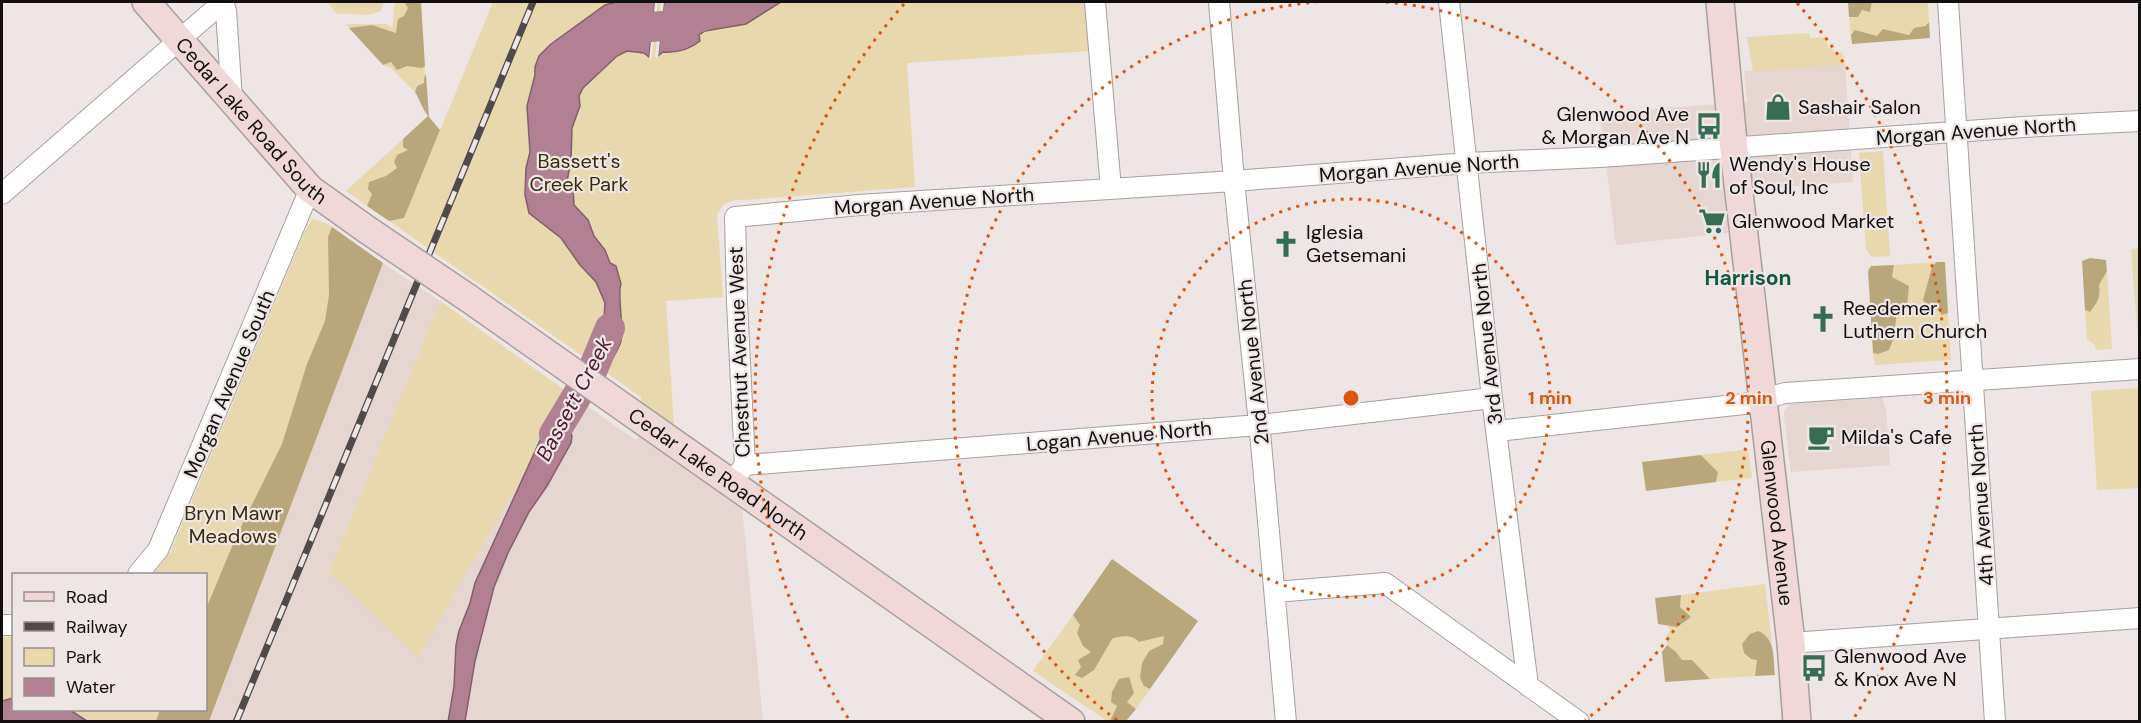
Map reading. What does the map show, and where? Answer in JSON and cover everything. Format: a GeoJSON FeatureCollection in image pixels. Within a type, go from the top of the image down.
{"type":"FeatureCollection","features":[{"type":"Feature","properties":{"kind":"street","name":"Cedar Lake Road South"},"geometry":{"type":"LineString","coordinates":[[146,2],[310,189],[366,229]]}},
{"type":"Feature","properties":{"kind":"street"},"geometry":{"type":"LineString","coordinates":[[2,194],[223,2],[226,11],[232,99]]}},
{"type":"Feature","properties":{"kind":"street"},"geometry":{"type":"LineString","coordinates":[[1095,2],[1111,189]]}},
{"type":"Feature","properties":{"kind":"street","name":"2nd Avenue North"},"geometry":{"type":"LineString","coordinates":[[1220,2],[1234,181],[1286,722]]}},
{"type":"Feature","properties":{"kind":"street","name":"3rd Avenue North"},"geometry":{"type":"LineString","coordinates":[[1449,2],[1492,398],[1528,686]]}},
{"type":"Feature","properties":{"kind":"street","name":"Glenwood Avenue"},"geometry":{"type":"LineString","coordinates":[[1720,2],[1734,148],[1791,643],[1797,722]]}},
{"type":"Feature","properties":{"kind":"street","name":"4th Avenue North"},"geometry":{"type":"LineString","coordinates":[[1948,2],[1995,722]]}},
{"type":"Feature","properties":{"kind":"street","name":"Morgan Avenue North"},"geometry":{"type":"LineString","coordinates":[[735,216],[1468,163],[1600,157],[1957,132],[2139,122]]}},
{"type":"Feature","properties":{"kind":"street","name":"Morgan Avenue South"},"geometry":{"type":"LineString","coordinates":[[139,573],[159,550],[310,189]]}},
{"type":"Feature","properties":{"kind":"street","name":"Chestnut Avenue West"},"geometry":{"type":"LineString","coordinates":[[735,216],[738,474]]}},
{"type":"Feature","properties":{"kind":"street","name":"Cedar Lake Road North"},"geometry":{"type":"LineString","coordinates":[[366,229],[640,419],[738,474],[1071,722]]}},
{"type":"Feature","properties":{"kind":"street"},"geometry":{"type":"LineString","coordinates":[[1497,431],[1744,404],[1785,393],[2139,369]]}},
{"type":"Feature","properties":{"kind":"street","name":"Logan Avenue North"},"geometry":{"type":"LineString","coordinates":[[738,474],[1259,425],[1492,398]]}},
{"type":"Feature","properties":{"kind":"street"},"geometry":{"type":"LineString","coordinates":[[1275,592],[1385,582],[1579,722]]}},
{"type":"Feature","properties":{"kind":"street"},"geometry":{"type":"LineString","coordinates":[[1791,643],[2139,618]]}},
{"type":"Feature","properties":{"kind":"shaded area"},"geometry":{"type":"Polygon","coordinates":[[[404,2],[421,2],[425,66],[422,68],[407,66],[397,70],[391,62],[383,65],[349,28],[372,25],[396,33],[398,19],[404,16],[408,8],[404,2]]]}},
{"type":"Feature","properties":{"kind":"shaded area"},"geometry":{"type":"Polygon","coordinates":[[[1848,2],[1872,2],[1870,12],[1862,10],[1858,17],[1849,17],[1848,2]]]}},
{"type":"Feature","properties":{"kind":"shaded area"},"geometry":{"type":"Polygon","coordinates":[[[1929,22],[1930,38],[1852,44],[1851,35],[1855,30],[1877,36],[1883,29],[1909,35],[1914,28],[1925,26],[1929,22]]]}},
{"type":"Feature","properties":{"kind":"shaded area"},"geometry":{"type":"Polygon","coordinates":[[[1845,65],[1853,182],[1724,191],[1728,233],[1616,245],[1600,113],[1747,102],[1744,71],[1845,65]]]}},
{"type":"Feature","properties":{"kind":"shaded area"},"geometry":{"type":"Polygon","coordinates":[[[426,74],[429,117],[440,130],[404,218],[389,221],[367,206],[372,194],[368,189],[369,182],[386,176],[397,168],[394,162],[397,155],[408,150],[403,147],[403,139],[428,116],[415,92],[417,86],[424,83],[426,74]]]}},
{"type":"Feature","properties":{"kind":"shaded area"},"geometry":{"type":"Polygon","coordinates":[[[332,227],[383,263],[209,721],[156,721],[160,711],[207,711],[207,607],[236,537],[282,444],[307,364],[325,321],[329,295],[328,237],[332,227]]]}},
{"type":"Feature","properties":{"kind":"shaded area"},"geometry":{"type":"Polygon","coordinates":[[[2090,258],[2106,260],[2107,271],[2099,285],[2098,299],[2090,312],[2085,310],[2082,261],[2090,258]]]}},
{"type":"Feature","properties":{"kind":"shaded area"},"geometry":{"type":"Polygon","coordinates":[[[1937,262],[1945,262],[1948,313],[1942,315],[1934,305],[1930,309],[1923,300],[1932,267],[1937,262]]]}},
{"type":"Feature","properties":{"kind":"shaded area"},"geometry":{"type":"Polygon","coordinates":[[[383,263],[440,301],[329,572],[418,656],[570,394],[637,441],[638,436],[742,507],[763,721],[209,722],[383,263]]]}},
{"type":"Feature","properties":{"kind":"shaded area"},"geometry":{"type":"Polygon","coordinates":[[[1894,265],[1892,277],[1909,286],[1907,307],[1897,312],[1894,337],[1889,350],[1878,354],[1873,353],[1868,271],[1871,266],[1894,265]]]}},
{"type":"Feature","properties":{"kind":"shaded area"},"geometry":{"type":"Polygon","coordinates":[[[1882,398],[1886,409],[1890,465],[1791,472],[1784,417],[1784,412],[1790,404],[1882,398]]]}},
{"type":"Feature","properties":{"kind":"shaded area"},"geometry":{"type":"Polygon","coordinates":[[[1701,455],[1718,472],[1716,482],[1646,491],[1642,462],[1701,455]]]}},
{"type":"Feature","properties":{"kind":"shaded area"},"geometry":{"type":"Polygon","coordinates":[[[1112,559],[1198,621],[1150,689],[1144,686],[1140,678],[1142,663],[1149,651],[1163,644],[1164,636],[1139,642],[1129,637],[1112,639],[1094,670],[1082,678],[1075,675],[1081,667],[1078,660],[1091,652],[1083,646],[1077,633],[1080,625],[1073,615],[1112,559]]]}},
{"type":"Feature","properties":{"kind":"shaded area"},"geometry":{"type":"Polygon","coordinates":[[[1681,595],[1680,607],[1691,617],[1677,627],[1658,624],[1655,598],[1681,595]]]}},
{"type":"Feature","properties":{"kind":"shaded area"},"geometry":{"type":"Polygon","coordinates":[[[1758,631],[1768,638],[1771,644],[1775,675],[1755,676],[1757,660],[1751,659],[1744,653],[1742,644],[1750,634],[1758,631]]]}},
{"type":"Feature","properties":{"kind":"shaded area"},"geometry":{"type":"Polygon","coordinates":[[[1667,645],[1682,660],[1692,660],[1710,679],[1665,682],[1662,652],[1667,645]]]}},
{"type":"Feature","properties":{"kind":"shaded area"},"geometry":{"type":"Polygon","coordinates":[[[1129,677],[1134,693],[1127,702],[1136,709],[1126,721],[1110,721],[1117,706],[1111,702],[1112,692],[1119,679],[1129,677]]]}},
{"type":"Feature","properties":{"kind":"green space"},"geometry":{"type":"Polygon","coordinates":[[[329,2],[384,2],[381,11],[365,15],[337,14],[329,2]]]}},
{"type":"Feature","properties":{"kind":"green space"},"geometry":{"type":"Polygon","coordinates":[[[395,2],[404,2],[408,8],[396,33],[372,25],[349,28],[346,24],[386,24],[392,28],[395,2]]]}},
{"type":"Feature","properties":{"kind":"green space","name":"Bassett's Creek Park"},"geometry":{"type":"Polygon","coordinates":[[[493,2],[1086,2],[1090,51],[907,63],[915,187],[731,201],[723,205],[717,215],[723,297],[666,301],[674,427],[641,404],[641,397],[389,221],[404,218],[493,2]]]}},
{"type":"Feature","properties":{"kind":"green space"},"geometry":{"type":"Polygon","coordinates":[[[1872,2],[1928,2],[1929,22],[1909,35],[1883,29],[1877,36],[1855,30],[1851,35],[1849,17],[1858,17],[1862,9],[1870,12],[1872,2]]]}},
{"type":"Feature","properties":{"kind":"green space"},"geometry":{"type":"Polygon","coordinates":[[[1809,33],[1810,38],[1826,37],[1828,47],[1835,53],[1842,52],[1845,65],[1753,71],[1747,37],[1809,33]]]}},
{"type":"Feature","properties":{"kind":"green space"},"geometry":{"type":"Polygon","coordinates":[[[391,62],[421,68],[425,66],[424,83],[417,86],[415,92],[391,68],[383,65],[391,62]]]}},
{"type":"Feature","properties":{"kind":"green space"},"geometry":{"type":"Polygon","coordinates":[[[403,139],[403,147],[408,149],[397,168],[386,176],[372,194],[367,206],[346,191],[403,139]]]}},
{"type":"Feature","properties":{"kind":"green space"},"geometry":{"type":"Polygon","coordinates":[[[1883,151],[1890,256],[1872,257],[1866,249],[1859,153],[1883,151]]]}},
{"type":"Feature","properties":{"kind":"green space","name":"Bryn Mawr Meadows"},"geometry":{"type":"Polygon","coordinates":[[[312,219],[326,223],[383,263],[209,721],[2,721],[2,637],[12,636],[12,711],[207,711],[207,573],[154,573],[170,553],[304,233],[312,219]]]}},
{"type":"Feature","properties":{"kind":"green space"},"geometry":{"type":"Polygon","coordinates":[[[2139,248],[2140,355],[2131,249],[2139,248]]]}},
{"type":"Feature","properties":{"kind":"green space"},"geometry":{"type":"Polygon","coordinates":[[[1937,262],[1930,278],[1931,309],[1934,305],[1942,314],[1948,313],[1951,360],[1875,365],[1873,353],[1882,352],[1894,337],[1897,312],[1908,294],[1909,287],[1892,277],[1894,265],[1937,262]]]}},
{"type":"Feature","properties":{"kind":"green space"},"geometry":{"type":"Polygon","coordinates":[[[2107,271],[2112,349],[2096,350],[2095,345],[2087,339],[2085,310],[2090,311],[2100,294],[2099,285],[2107,271]]]}},
{"type":"Feature","properties":{"kind":"green space"},"geometry":{"type":"Polygon","coordinates":[[[440,301],[570,394],[418,657],[329,572],[440,301]]]}},
{"type":"Feature","properties":{"kind":"green space"},"geometry":{"type":"Polygon","coordinates":[[[2139,388],[2139,488],[2097,490],[2091,391],[2139,388]]]}},
{"type":"Feature","properties":{"kind":"green space"},"geometry":{"type":"Polygon","coordinates":[[[1748,449],[1752,478],[1716,482],[1718,472],[1701,455],[1748,449]]]}},
{"type":"Feature","properties":{"kind":"green space"},"geometry":{"type":"Polygon","coordinates":[[[1765,584],[1772,644],[1765,634],[1742,644],[1744,653],[1751,659],[1757,659],[1755,676],[1710,679],[1692,661],[1682,660],[1667,645],[1666,636],[1670,630],[1667,625],[1677,627],[1681,595],[1765,584]]]}},
{"type":"Feature","properties":{"kind":"green space"},"geometry":{"type":"Polygon","coordinates":[[[1073,615],[1080,625],[1091,652],[1088,656],[1098,662],[1111,639],[1129,637],[1139,642],[1164,636],[1164,644],[1150,652],[1144,660],[1142,670],[1144,686],[1150,689],[1136,709],[1127,702],[1117,706],[1110,721],[1107,721],[1033,671],[1073,615]]]}},
{"type":"Feature","properties":{"kind":"water"},"geometry":{"type":"Polygon","coordinates":[[[617,2],[655,2],[649,57],[644,53],[627,51],[617,56],[583,88],[579,96],[580,106],[572,128],[571,161],[567,181],[573,186],[574,205],[588,220],[594,236],[605,250],[610,263],[616,266],[621,284],[621,341],[605,372],[586,359],[604,319],[605,303],[596,282],[580,265],[561,238],[529,213],[525,195],[526,168],[530,152],[527,106],[539,56],[551,44],[605,5],[617,2]]]}},
{"type":"Feature","properties":{"kind":"water"},"geometry":{"type":"Polygon","coordinates":[[[664,2],[781,2],[746,24],[705,31],[699,35],[700,41],[692,47],[663,52],[658,56],[664,2]]]}},
{"type":"Feature","properties":{"kind":"water"},"geometry":{"type":"Polygon","coordinates":[[[565,390],[587,406],[570,431],[571,443],[547,486],[529,512],[494,587],[475,661],[465,721],[448,722],[454,686],[456,645],[475,583],[565,390]]]}},
{"type":"Feature","properties":{"kind":"water"},"geometry":{"type":"Polygon","coordinates":[[[12,698],[12,711],[72,711],[87,721],[2,721],[2,701],[12,698]]]}},
{"type":"Feature","properties":{"kind":"pier"},"geometry":{"type":"Polygon","coordinates":[[[655,2],[658,2],[652,57],[649,60],[655,2]]]}},
{"type":"Feature","properties":{"kind":"pier"},"geometry":{"type":"Polygon","coordinates":[[[661,2],[664,2],[658,59],[655,56],[661,2]]]}},
{"type":"Feature","properties":{"kind":"waterway","name":"Bassett Creek"},"geometry":{"type":"LineString","coordinates":[[613,33],[627,29],[674,25],[747,2]]}},
{"type":"Feature","properties":{"kind":"waterway","name":"Bassett Creek"},"geometry":{"type":"LineString","coordinates":[[554,434],[593,369],[610,328]]}},
{"type":"Feature","properties":{"kind":"railway"},"geometry":{"type":"LineString","coordinates":[[236,722],[533,2]]}},
{"type":"Feature","properties":{"kind":"place","name":"Sashair Salon"},"geometry":{"type":"Point","coordinates":[1778,107]}},
{"type":"Feature","properties":{"kind":"place","name":"Glenwood Ave & Morgan Ave N"},"geometry":{"type":"Point","coordinates":[1709,126]}},
{"type":"Feature","properties":{"kind":"place","name":"Wendy's House of Soul, Inc"},"geometry":{"type":"Point","coordinates":[1709,175]}},
{"type":"Feature","properties":{"kind":"place","name":"Glenwood Market"},"geometry":{"type":"Point","coordinates":[1712,221]}},
{"type":"Feature","properties":{"kind":"place","name":"Iglesia Getsemani"},"geometry":{"type":"Point","coordinates":[1286,244]}},
{"type":"Feature","properties":{"kind":"place","name":"Reedemer Luthern Church"},"geometry":{"type":"Point","coordinates":[1823,319]}},
{"type":"Feature","properties":{"kind":"place","name":"Milda's Cafe"},"geometry":{"type":"Point","coordinates":[1821,437]}},
{"type":"Feature","properties":{"kind":"place","name":"Glenwood Ave & Knox Ave N"},"geometry":{"type":"Point","coordinates":[1814,668]}},
{"type":"Feature","properties":{"kind":"district","name":"Harrison"},"geometry":{"type":"Point","coordinates":[1748,278]}}]}
